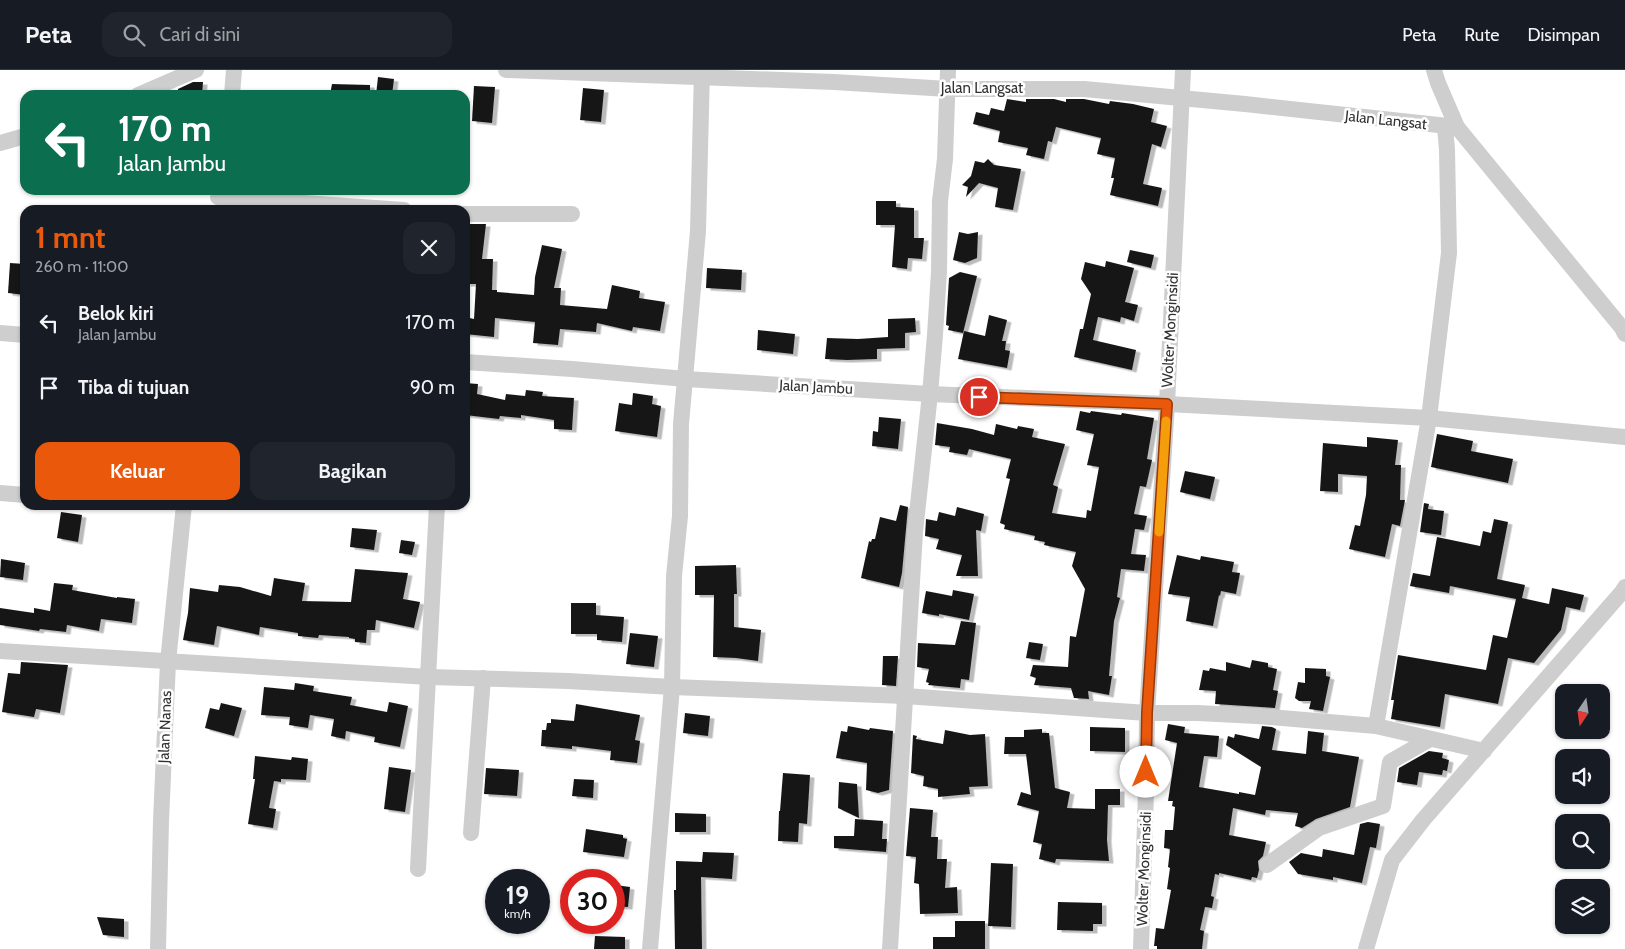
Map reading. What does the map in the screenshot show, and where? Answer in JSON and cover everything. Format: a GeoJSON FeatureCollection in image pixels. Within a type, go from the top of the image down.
{"type":"FeatureCollection","features":[{"type":"Feature","properties":{"kind":"street"},"geometry":{"type":"LineString","coordinates":[[150,90],[196,70]]}},
{"type":"Feature","properties":{"kind":"street"},"geometry":{"type":"LineString","coordinates":[[232,90],[234,70]]}},
{"type":"Feature","properties":{"kind":"street","name":"Jalan Langsat"},"geometry":{"type":"LineString","coordinates":[[506,70],[702,73],[948,89],[1084,89],[1451,127]]}},
{"type":"Feature","properties":{"kind":"street"},"geometry":{"type":"LineString","coordinates":[[890,949],[915,532],[930,394],[939,272],[940,201],[946,159],[948,70]]}},
{"type":"Feature","properties":{"kind":"street","name":"Wolter Monginsidi"},"geometry":{"type":"LineString","coordinates":[[1141,949],[1147,713],[1167,404],[1180,98],[1183,70]]}},
{"type":"Feature","properties":{"kind":"street"},"geometry":{"type":"LineString","coordinates":[[1376,726],[1429,418],[1449,252],[1451,127],[1434,70]]}},
{"type":"Feature","properties":{"kind":"street"},"geometry":{"type":"LineString","coordinates":[[650,949],[672,687],[674,576],[680,516],[681,424],[698,231],[702,73]]}},
{"type":"Feature","properties":{"kind":"street"},"geometry":{"type":"LineString","coordinates":[[1451,127],[1625,334]]}},
{"type":"Feature","properties":{"kind":"street"},"geometry":{"type":"LineString","coordinates":[[0,143],[20,137]]}},
{"type":"Feature","properties":{"kind":"street"},"geometry":{"type":"LineString","coordinates":[[218,199],[319,205]]}},
{"type":"Feature","properties":{"kind":"street"},"geometry":{"type":"LineString","coordinates":[[470,214],[572,214]]}},
{"type":"Feature","properties":{"kind":"street"},"geometry":{"type":"LineString","coordinates":[[0,333],[20,335]]}},
{"type":"Feature","properties":{"kind":"street","name":"Jalan Jambu"},"geometry":{"type":"LineString","coordinates":[[470,362],[686,379],[930,394],[1429,418],[1625,437]]}},
{"type":"Feature","properties":{"kind":"street"},"geometry":{"type":"LineString","coordinates":[[0,493],[20,495]]}},
{"type":"Feature","properties":{"kind":"street","name":"Jalan Nanas"},"geometry":{"type":"LineString","coordinates":[[158,949],[168,662],[180,510]]}},
{"type":"Feature","properties":{"kind":"street"},"geometry":{"type":"LineString","coordinates":[[418,869],[437,510]]}},
{"type":"Feature","properties":{"kind":"street"},"geometry":{"type":"LineString","coordinates":[[1366,949],[1392,860],[1423,820],[1625,587]]}},
{"type":"Feature","properties":{"kind":"street"},"geometry":{"type":"LineString","coordinates":[[0,651],[429,677],[568,681],[905,696],[1147,713],[1217,714],[1376,726],[1484,751]]}},
{"type":"Feature","properties":{"kind":"street"},"geometry":{"type":"LineString","coordinates":[[472,833],[483,678]]}},
{"type":"Feature","properties":{"kind":"street"},"geometry":{"type":"LineString","coordinates":[[1267,865],[1319,828],[1383,806],[1390,762],[1430,739]]}},
{"type":"Feature","properties":{"kind":"building"},"geometry":{"type":"Polygon","coordinates":[[[378,77],[394,79],[393,90],[377,90],[378,77]]]}},
{"type":"Feature","properties":{"kind":"building"},"geometry":{"type":"Polygon","coordinates":[[[193,82],[203,82],[202,90],[178,89],[193,82]]]}},
{"type":"Feature","properties":{"kind":"building"},"geometry":{"type":"Polygon","coordinates":[[[332,84],[370,85],[370,90],[331,90],[332,84]]]}},
{"type":"Feature","properties":{"kind":"building"},"geometry":{"type":"Polygon","coordinates":[[[474,86],[495,87],[492,123],[472,121],[474,86]]]}},
{"type":"Feature","properties":{"kind":"building"},"geometry":{"type":"Polygon","coordinates":[[[583,88],[604,90],[601,122],[580,120],[583,88]]]}},
{"type":"Feature","properties":{"kind":"building"},"geometry":{"type":"Polygon","coordinates":[[[1007,99],[1026,102],[1026,99],[1054,99],[1066,102],[1066,99],[1084,99],[1109,104],[1110,101],[1133,104],[1154,109],[1151,122],[1167,126],[1161,147],[1152,144],[1143,184],[1162,188],[1158,206],[1110,195],[1114,178],[1111,178],[1115,158],[1097,154],[1101,138],[1056,127],[1052,142],[1048,141],[1044,159],[1026,155],[1028,148],[998,142],[1000,131],[973,124],[976,112],[989,115],[991,108],[1004,111],[1007,99]]]}},
{"type":"Feature","properties":{"kind":"building"},"geometry":{"type":"Polygon","coordinates":[[[988,159],[994,165],[1021,169],[1013,210],[995,207],[998,188],[979,183],[966,197],[968,187],[962,185],[971,176],[975,161],[984,163],[988,159]]]}},
{"type":"Feature","properties":{"kind":"building"},"geometry":{"type":"Polygon","coordinates":[[[876,201],[896,201],[896,207],[914,208],[914,238],[924,238],[922,259],[908,258],[907,269],[892,267],[895,225],[876,225],[876,201]]]}},
{"type":"Feature","properties":{"kind":"building"},"geometry":{"type":"Polygon","coordinates":[[[470,224],[486,224],[482,259],[493,259],[492,290],[534,295],[535,277],[542,245],[562,249],[554,288],[561,288],[560,305],[607,309],[612,285],[640,291],[639,298],[665,302],[660,331],[633,327],[632,331],[597,323],[596,332],[560,329],[558,345],[533,343],[535,322],[495,318],[494,337],[470,335],[470,318],[474,319],[476,284],[470,284],[470,224]]]}},
{"type":"Feature","properties":{"kind":"building"},"geometry":{"type":"Polygon","coordinates":[[[959,232],[968,234],[978,232],[977,258],[965,263],[953,260],[959,232]]]}},
{"type":"Feature","properties":{"kind":"building"},"geometry":{"type":"Polygon","coordinates":[[[1130,250],[1154,255],[1151,268],[1127,262],[1130,250]]]}},
{"type":"Feature","properties":{"kind":"building"},"geometry":{"type":"Polygon","coordinates":[[[1106,261],[1134,268],[1125,302],[1138,305],[1134,321],[1121,317],[1120,322],[1098,317],[1093,340],[1136,350],[1132,370],[1074,357],[1080,329],[1083,329],[1091,294],[1081,279],[1085,262],[1105,267],[1106,261]]]}},
{"type":"Feature","properties":{"kind":"building"},"geometry":{"type":"Polygon","coordinates":[[[10,263],[20,264],[20,294],[8,293],[10,263]]]}},
{"type":"Feature","properties":{"kind":"building"},"geometry":{"type":"Polygon","coordinates":[[[707,268],[742,270],[741,290],[706,288],[707,268]]]}},
{"type":"Feature","properties":{"kind":"building"},"geometry":{"type":"Polygon","coordinates":[[[960,272],[977,276],[963,333],[948,330],[949,326],[946,325],[949,278],[960,272]]]}},
{"type":"Feature","properties":{"kind":"building"},"geometry":{"type":"Polygon","coordinates":[[[989,315],[1007,320],[1002,341],[1006,341],[1005,350],[1010,351],[1007,368],[958,359],[964,331],[985,336],[989,315]]]}},
{"type":"Feature","properties":{"kind":"building"},"geometry":{"type":"Polygon","coordinates":[[[915,318],[916,332],[905,333],[905,348],[877,349],[877,359],[825,359],[827,338],[858,339],[888,337],[888,319],[915,318]]]}},
{"type":"Feature","properties":{"kind":"building"},"geometry":{"type":"Polygon","coordinates":[[[758,330],[795,334],[793,354],[757,350],[758,330]]]}},
{"type":"Feature","properties":{"kind":"building"},"geometry":{"type":"Polygon","coordinates":[[[470,383],[478,384],[477,394],[505,400],[506,394],[525,396],[526,390],[543,392],[542,396],[574,398],[572,430],[554,429],[554,420],[521,415],[521,418],[500,416],[499,419],[470,416],[470,383]]]}},
{"type":"Feature","properties":{"kind":"building"},"geometry":{"type":"Polygon","coordinates":[[[633,393],[653,396],[652,404],[661,406],[657,437],[615,431],[619,403],[632,405],[633,393]]]}},
{"type":"Feature","properties":{"kind":"building"},"geometry":{"type":"Polygon","coordinates":[[[1080,411],[1121,415],[1122,413],[1154,418],[1147,459],[1152,460],[1146,487],[1140,486],[1134,514],[1147,516],[1144,530],[1135,529],[1131,554],[1146,555],[1144,571],[1121,569],[1117,597],[1120,598],[1114,621],[1109,676],[1112,676],[1109,695],[1088,691],[1089,699],[1074,698],[1071,688],[1034,685],[1036,678],[1030,676],[1033,665],[1068,667],[1070,636],[1076,637],[1085,589],[1072,566],[1076,552],[1044,545],[1045,542],[1034,540],[1035,536],[1004,529],[1005,525],[1000,523],[1010,479],[1006,478],[1011,459],[969,449],[967,455],[949,452],[950,447],[935,445],[937,423],[994,435],[996,424],[1017,429],[1018,426],[1034,429],[1032,437],[1065,444],[1053,485],[1058,487],[1052,513],[1086,518],[1087,510],[1091,511],[1099,467],[1087,465],[1094,434],[1076,430],[1080,411]]]}},
{"type":"Feature","properties":{"kind":"building"},"geometry":{"type":"Polygon","coordinates":[[[879,417],[901,419],[898,449],[872,446],[873,431],[878,432],[879,417]]]}},
{"type":"Feature","properties":{"kind":"building"},"geometry":{"type":"Polygon","coordinates":[[[1437,434],[1473,441],[1471,451],[1513,459],[1508,483],[1431,467],[1437,434]]]}},
{"type":"Feature","properties":{"kind":"building"},"geometry":{"type":"Polygon","coordinates":[[[1367,437],[1398,440],[1395,465],[1401,465],[1400,500],[1405,500],[1400,526],[1392,524],[1385,557],[1349,549],[1355,525],[1360,526],[1366,495],[1367,476],[1338,474],[1338,492],[1320,491],[1323,443],[1367,447],[1367,437]]]}},
{"type":"Feature","properties":{"kind":"building"},"geometry":{"type":"Polygon","coordinates":[[[1185,471],[1215,477],[1210,499],[1180,492],[1185,471]]]}},
{"type":"Feature","properties":{"kind":"building"},"geometry":{"type":"Polygon","coordinates":[[[1424,503],[1429,504],[1428,509],[1444,511],[1441,535],[1420,532],[1424,503]]]}},
{"type":"Feature","properties":{"kind":"building"},"geometry":{"type":"Polygon","coordinates":[[[900,505],[908,507],[899,587],[861,578],[869,541],[871,542],[872,539],[875,539],[880,517],[896,521],[900,505]]]}},
{"type":"Feature","properties":{"kind":"building"},"geometry":{"type":"Polygon","coordinates":[[[957,507],[984,514],[981,531],[976,530],[978,576],[956,576],[962,555],[936,549],[939,539],[925,536],[926,519],[937,521],[939,512],[955,516],[957,507]]]}},
{"type":"Feature","properties":{"kind":"building"},"geometry":{"type":"Polygon","coordinates":[[[61,512],[82,515],[78,542],[57,538],[61,512]]]}},
{"type":"Feature","properties":{"kind":"building"},"geometry":{"type":"Polygon","coordinates":[[[1494,519],[1508,522],[1497,579],[1525,585],[1522,598],[1549,604],[1552,588],[1584,595],[1580,610],[1566,607],[1561,630],[1534,663],[1508,658],[1498,704],[1445,694],[1440,727],[1391,719],[1394,700],[1391,700],[1398,655],[1486,670],[1493,635],[1507,638],[1516,599],[1450,586],[1449,593],[1410,586],[1413,573],[1430,576],[1437,537],[1480,546],[1483,531],[1491,533],[1494,519]]]}},
{"type":"Feature","properties":{"kind":"building"},"geometry":{"type":"Polygon","coordinates":[[[352,528],[377,530],[374,550],[350,547],[352,528]]]}},
{"type":"Feature","properties":{"kind":"building"},"geometry":{"type":"Polygon","coordinates":[[[401,540],[415,542],[412,555],[399,553],[401,540]]]}},
{"type":"Feature","properties":{"kind":"building"},"geometry":{"type":"Polygon","coordinates":[[[1177,555],[1200,560],[1201,556],[1234,562],[1232,572],[1240,573],[1236,594],[1221,591],[1213,626],[1186,621],[1190,597],[1168,594],[1177,555]]]}},
{"type":"Feature","properties":{"kind":"building"},"geometry":{"type":"Polygon","coordinates":[[[1,559],[25,563],[23,580],[0,577],[1,559]]]}},
{"type":"Feature","properties":{"kind":"building"},"geometry":{"type":"Polygon","coordinates":[[[736,565],[737,594],[734,594],[734,627],[761,630],[758,661],[713,657],[714,595],[695,595],[695,566],[736,565]]]}},
{"type":"Feature","properties":{"kind":"building"},"geometry":{"type":"Polygon","coordinates":[[[355,569],[408,573],[403,599],[420,602],[414,628],[376,620],[375,630],[367,630],[366,643],[355,642],[355,639],[349,637],[319,635],[318,638],[298,636],[298,633],[260,627],[259,635],[217,626],[214,645],[183,640],[190,588],[218,592],[219,585],[240,587],[271,596],[274,578],[305,583],[302,601],[351,602],[355,569]]]}},
{"type":"Feature","properties":{"kind":"building"},"geometry":{"type":"Polygon","coordinates":[[[54,583],[73,585],[72,590],[117,598],[135,599],[132,623],[101,619],[99,631],[67,625],[66,632],[40,629],[39,631],[0,625],[0,608],[34,613],[34,608],[50,611],[54,583]]]}},
{"type":"Feature","properties":{"kind":"building"},"geometry":{"type":"Polygon","coordinates":[[[953,590],[974,594],[969,620],[939,614],[939,616],[922,613],[926,591],[952,596],[953,590]]]}},
{"type":"Feature","properties":{"kind":"building"},"geometry":{"type":"Polygon","coordinates":[[[571,603],[596,603],[596,615],[624,617],[622,642],[597,640],[597,634],[571,634],[571,603]]]}},
{"type":"Feature","properties":{"kind":"building"},"geometry":{"type":"Polygon","coordinates":[[[961,621],[976,623],[969,680],[961,679],[960,688],[928,685],[929,683],[926,682],[929,669],[917,667],[918,643],[955,645],[961,621]]]}},
{"type":"Feature","properties":{"kind":"building"},"geometry":{"type":"Polygon","coordinates":[[[630,633],[658,636],[654,667],[626,664],[630,633]]]}},
{"type":"Feature","properties":{"kind":"building"},"geometry":{"type":"Polygon","coordinates":[[[1029,642],[1043,644],[1040,660],[1026,658],[1029,642]]]}},
{"type":"Feature","properties":{"kind":"building"},"geometry":{"type":"Polygon","coordinates":[[[883,656],[898,656],[896,686],[882,685],[883,656]]]}},
{"type":"Feature","properties":{"kind":"building"},"geometry":{"type":"Polygon","coordinates":[[[1252,660],[1268,663],[1268,667],[1277,669],[1273,690],[1278,691],[1275,708],[1215,704],[1216,691],[1199,690],[1203,670],[1209,671],[1210,668],[1226,671],[1226,662],[1250,668],[1252,660]]]}},
{"type":"Feature","properties":{"kind":"building"},"geometry":{"type":"Polygon","coordinates":[[[21,662],[68,665],[60,713],[36,709],[34,717],[2,712],[8,673],[20,674],[21,662]]]}},
{"type":"Feature","properties":{"kind":"building"},"geometry":{"type":"Polygon","coordinates":[[[1305,668],[1326,669],[1326,676],[1330,677],[1323,711],[1309,709],[1311,701],[1299,701],[1295,698],[1298,682],[1305,683],[1305,668]]]}},
{"type":"Feature","properties":{"kind":"building"},"geometry":{"type":"Polygon","coordinates":[[[295,683],[314,686],[313,691],[352,697],[350,705],[387,712],[389,702],[408,706],[400,747],[374,742],[375,737],[346,731],[345,739],[331,736],[334,719],[310,715],[308,728],[289,725],[290,717],[261,715],[264,687],[294,690],[295,683]]]}},
{"type":"Feature","properties":{"kind":"building"},"geometry":{"type":"Polygon","coordinates":[[[221,703],[242,708],[234,736],[205,728],[210,708],[219,710],[221,703]]]}},
{"type":"Feature","properties":{"kind":"building"},"geometry":{"type":"Polygon","coordinates":[[[576,704],[640,715],[635,740],[640,741],[637,763],[610,760],[611,751],[572,746],[572,749],[541,746],[542,730],[546,730],[547,723],[551,723],[551,719],[574,721],[576,704]]]}},
{"type":"Feature","properties":{"kind":"building"},"geometry":{"type":"Polygon","coordinates":[[[685,713],[710,716],[708,736],[683,733],[685,713]]]}},
{"type":"Feature","properties":{"kind":"building"},"geometry":{"type":"Polygon","coordinates":[[[1168,724],[1185,727],[1184,733],[1219,736],[1217,757],[1204,756],[1199,787],[1239,794],[1239,792],[1255,795],[1261,767],[1226,745],[1228,736],[1234,738],[1235,734],[1259,739],[1262,726],[1272,727],[1276,729],[1272,750],[1306,754],[1308,731],[1324,733],[1322,751],[1359,757],[1350,807],[1316,819],[1302,828],[1295,826],[1298,813],[1266,810],[1265,815],[1233,808],[1229,835],[1266,842],[1263,856],[1258,861],[1259,870],[1257,878],[1252,877],[1251,880],[1219,873],[1219,875],[1215,874],[1211,896],[1214,897],[1212,908],[1205,907],[1200,930],[1204,931],[1202,949],[1157,949],[1157,946],[1154,946],[1156,928],[1164,929],[1171,890],[1167,889],[1170,849],[1164,848],[1165,830],[1173,830],[1175,807],[1172,806],[1173,801],[1168,801],[1177,743],[1165,740],[1168,724]]]}},
{"type":"Feature","properties":{"kind":"building"},"geometry":{"type":"Polygon","coordinates":[[[848,726],[869,730],[870,728],[893,731],[889,790],[878,793],[866,790],[867,763],[836,758],[841,731],[847,732],[848,726]]]}},
{"type":"Feature","properties":{"kind":"building"},"geometry":{"type":"Polygon","coordinates":[[[1090,727],[1125,728],[1125,752],[1090,751],[1090,727]]]}},
{"type":"Feature","properties":{"kind":"building"},"geometry":{"type":"Polygon","coordinates":[[[1042,729],[1042,733],[1049,733],[1055,788],[1070,792],[1067,808],[1095,809],[1095,789],[1120,789],[1120,805],[1108,805],[1107,840],[1109,861],[1056,859],[1055,863],[1039,859],[1042,844],[1033,842],[1039,811],[1017,805],[1021,792],[1031,795],[1026,754],[1004,754],[1005,737],[1024,737],[1024,730],[1042,729]]]}},
{"type":"Feature","properties":{"kind":"building"},"geometry":{"type":"Polygon","coordinates":[[[945,730],[970,735],[985,734],[988,786],[969,787],[970,794],[938,797],[938,789],[923,786],[924,776],[911,773],[913,735],[917,736],[916,739],[943,744],[945,730]]]}},
{"type":"Feature","properties":{"kind":"building"},"geometry":{"type":"Polygon","coordinates":[[[1429,751],[1443,753],[1442,758],[1449,760],[1447,771],[1443,770],[1442,775],[1419,772],[1417,785],[1397,782],[1399,768],[1429,751]]]}},
{"type":"Feature","properties":{"kind":"building"},"geometry":{"type":"Polygon","coordinates":[[[255,756],[291,760],[292,757],[308,759],[306,780],[281,779],[281,782],[274,781],[269,808],[276,809],[273,828],[248,824],[255,779],[253,779],[255,756]]]}},
{"type":"Feature","properties":{"kind":"building"},"geometry":{"type":"Polygon","coordinates":[[[389,767],[411,770],[405,812],[384,809],[389,767]]]}},
{"type":"Feature","properties":{"kind":"building"},"geometry":{"type":"Polygon","coordinates":[[[486,768],[519,770],[517,796],[484,794],[486,768]]]}},
{"type":"Feature","properties":{"kind":"building"},"geometry":{"type":"Polygon","coordinates":[[[783,773],[810,775],[807,824],[799,823],[798,842],[778,841],[783,773]]]}},
{"type":"Feature","properties":{"kind":"building"},"geometry":{"type":"Polygon","coordinates":[[[574,779],[594,780],[593,798],[572,796],[574,779]]]}},
{"type":"Feature","properties":{"kind":"building"},"geometry":{"type":"Polygon","coordinates":[[[839,782],[857,784],[859,818],[838,808],[839,782]]]}},
{"type":"Feature","properties":{"kind":"building"},"geometry":{"type":"Polygon","coordinates":[[[910,808],[933,810],[931,837],[938,837],[937,859],[947,859],[945,888],[957,887],[958,913],[920,914],[919,884],[914,883],[916,857],[906,856],[910,808]]]}},
{"type":"Feature","properties":{"kind":"building"},"geometry":{"type":"Polygon","coordinates":[[[675,813],[706,814],[706,832],[675,832],[675,813]]]}},
{"type":"Feature","properties":{"kind":"building"},"geometry":{"type":"Polygon","coordinates":[[[855,819],[883,821],[882,839],[887,839],[886,852],[834,848],[834,836],[854,836],[855,819]]]}},
{"type":"Feature","properties":{"kind":"building"},"geometry":{"type":"Polygon","coordinates":[[[1368,822],[1380,824],[1376,848],[1370,847],[1362,883],[1333,877],[1333,880],[1298,874],[1289,862],[1301,853],[1322,857],[1323,849],[1354,855],[1360,824],[1368,822]]]}},
{"type":"Feature","properties":{"kind":"building"},"geometry":{"type":"Polygon","coordinates":[[[586,829],[623,835],[623,838],[627,839],[624,857],[583,852],[586,829]]]}},
{"type":"Feature","properties":{"kind":"building"},"geometry":{"type":"Polygon","coordinates":[[[703,852],[734,853],[732,879],[701,877],[702,949],[675,949],[674,890],[676,890],[676,861],[702,862],[703,852]]]}},
{"type":"Feature","properties":{"kind":"building"},"geometry":{"type":"Polygon","coordinates":[[[991,863],[1013,864],[1011,927],[988,926],[991,863]]]}},
{"type":"Feature","properties":{"kind":"building"},"geometry":{"type":"Polygon","coordinates":[[[625,886],[630,887],[628,907],[625,907],[625,886]]]}},
{"type":"Feature","properties":{"kind":"building"},"geometry":{"type":"Polygon","coordinates":[[[1058,902],[1102,903],[1102,924],[1093,924],[1093,931],[1057,930],[1058,902]]]}},
{"type":"Feature","properties":{"kind":"building"},"geometry":{"type":"Polygon","coordinates":[[[97,917],[124,919],[124,937],[103,935],[97,917]]]}},
{"type":"Feature","properties":{"kind":"building"},"geometry":{"type":"Polygon","coordinates":[[[955,921],[985,921],[985,949],[933,949],[933,937],[955,937],[955,921]]]}},
{"type":"Feature","properties":{"kind":"building"},"geometry":{"type":"Polygon","coordinates":[[[595,936],[625,937],[625,949],[594,949],[595,936]]]}},
{"type":"Feature","properties":{"kind":"slow traffic"},"geometry":{"type":"LineString","coordinates":[[1159,532],[1166,421]]}},
{"type":"Feature","properties":{"kind":"route"},"geometry":{"type":"LineString","coordinates":[[979,397],[1167,404],[1147,713],[1146,772]]}}]}
